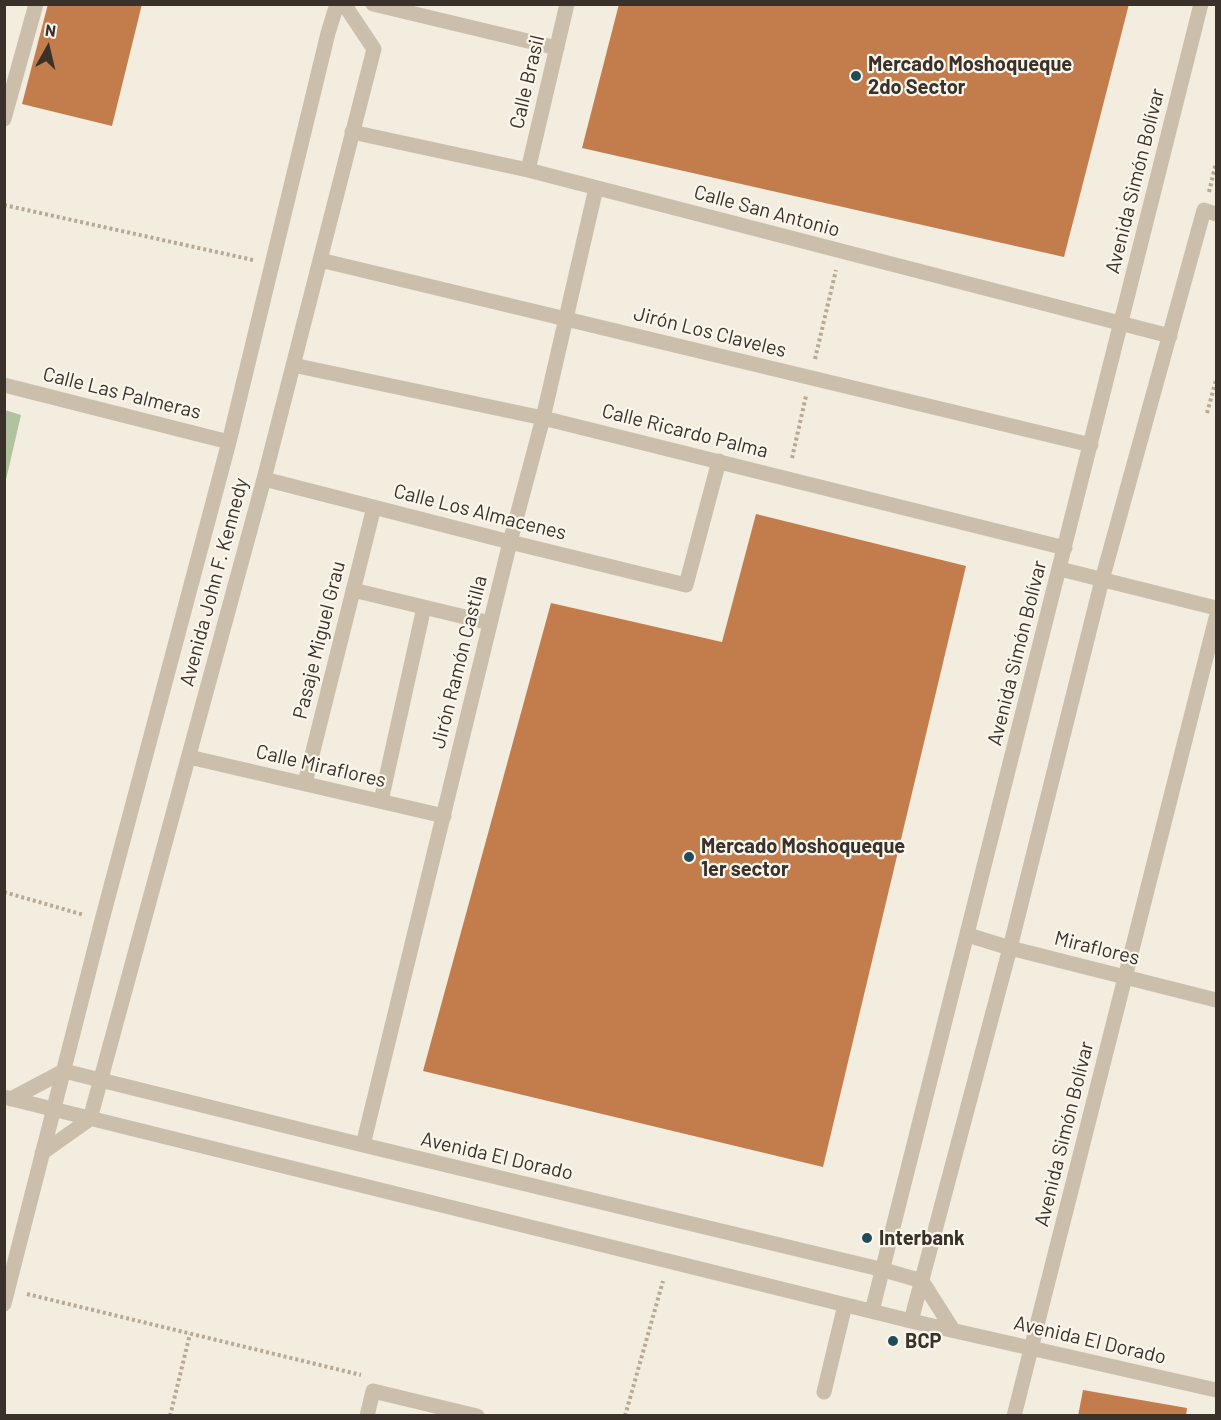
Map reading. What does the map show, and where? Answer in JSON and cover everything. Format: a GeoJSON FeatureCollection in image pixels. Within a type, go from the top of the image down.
{"type":"FeatureCollection","features":[{"type":"Feature","properties":{"kind":"street"},"geometry":{"type":"LineString","coordinates":[[4,119],[36,4]]}},
{"type":"Feature","properties":{"kind":"street","name":"Avenida John F. Kennedy"},"geometry":{"type":"LineString","coordinates":[[6,1297],[102,920],[228,442],[337,4]]}},
{"type":"Feature","properties":{"kind":"street","name":"Avenida John F. Kennedy"},"geometry":{"type":"LineString","coordinates":[[90,1119],[264,479],[374,49],[344,4]]}},
{"type":"Feature","properties":{"kind":"street"},"geometry":{"type":"LineString","coordinates":[[373,4],[556,48]]}},
{"type":"Feature","properties":{"kind":"street","name":"Calle Brasil"},"geometry":{"type":"LineString","coordinates":[[528,170],[567,4]]}},
{"type":"Feature","properties":{"kind":"street","name":"Avenida Simón Bolívar"},"geometry":{"type":"LineString","coordinates":[[872,1311],[1201,4]]}},
{"type":"Feature","properties":{"kind":"street","name":"Calle San Antonio"},"geometry":{"type":"LineString","coordinates":[[352,132],[528,170],[1170,336]]}},
{"type":"Feature","properties":{"kind":"street","name":"Jirón Ramón Castilla"},"geometry":{"type":"LineString","coordinates":[[363,1145],[510,542],[543,418],[596,188]]}},
{"type":"Feature","properties":{"kind":"street"},"geometry":{"type":"LineString","coordinates":[[911,1321],[1010,948],[1102,580],[1170,336],[1210,212]]}},
{"type":"Feature","properties":{"kind":"street","name":"Jirón Los Claveles"},"geometry":{"type":"LineString","coordinates":[[320,260],[1091,445]]}},
{"type":"Feature","properties":{"kind":"street","name":"Calle Ricardo Palma"},"geometry":{"type":"LineString","coordinates":[[293,365],[543,418],[1065,548]]}},
{"type":"Feature","properties":{"kind":"street","name":"Calle Las Palmeras"},"geometry":{"type":"LineString","coordinates":[[4,385],[228,442]]}},
{"type":"Feature","properties":{"kind":"street","name":"Calle Los Almacenes"},"geometry":{"type":"LineString","coordinates":[[264,479],[686,585],[719,461]]}},
{"type":"Feature","properties":{"kind":"street","name":"Pasaje Miguel Grau"},"geometry":{"type":"LineString","coordinates":[[305,783],[375,507]]}},
{"type":"Feature","properties":{"kind":"street"},"geometry":{"type":"LineString","coordinates":[[1060,569],[1216,608]]}},
{"type":"Feature","properties":{"kind":"street"},"geometry":{"type":"LineString","coordinates":[[353,590],[490,623]]}},
{"type":"Feature","properties":{"kind":"street"},"geometry":{"type":"LineString","coordinates":[[381,801],[424,607]]}},
{"type":"Feature","properties":{"kind":"street","name":"Avenida Simón Bolívar"},"geometry":{"type":"LineString","coordinates":[[1014,1416],[1216,618]]}},
{"type":"Feature","properties":{"kind":"street","name":"Calle Miraflores"},"geometry":{"type":"LineString","coordinates":[[189,757],[444,816]]}},
{"type":"Feature","properties":{"kind":"street","name":"Miraflores"},"geometry":{"type":"LineString","coordinates":[[968,935],[1010,948],[1216,1000]]}},
{"type":"Feature","properties":{"kind":"street","name":"Avenida El Dorado"},"geometry":{"type":"LineString","coordinates":[[8,1098],[64,1071],[922,1281]]}},
{"type":"Feature","properties":{"kind":"street","name":"Avenida El Dorado"},"geometry":{"type":"LineString","coordinates":[[8,1098],[911,1321],[1216,1390]]}},
{"type":"Feature","properties":{"kind":"street"},"geometry":{"type":"LineString","coordinates":[[42,1153],[90,1119]]}},
{"type":"Feature","properties":{"kind":"street"},"geometry":{"type":"LineString","coordinates":[[922,1281],[953,1330]]}},
{"type":"Feature","properties":{"kind":"street"},"geometry":{"type":"LineString","coordinates":[[824,1392],[846,1305]]}},
{"type":"Feature","properties":{"kind":"street"},"geometry":{"type":"LineString","coordinates":[[368,1416],[373,1392],[477,1416]]}},
{"type":"Feature","properties":{"kind":"path"},"geometry":{"type":"LineString","coordinates":[[1210,212],[1216,163]]}},
{"type":"Feature","properties":{"kind":"path"},"geometry":{"type":"LineString","coordinates":[[4,205],[272,265]]}},
{"type":"Feature","properties":{"kind":"path"},"geometry":{"type":"LineString","coordinates":[[1207,413],[1216,380]]}},
{"type":"Feature","properties":{"kind":"path"},"geometry":{"type":"LineString","coordinates":[[4,892],[102,920]]}},
{"type":"Feature","properties":{"kind":"path"},"geometry":{"type":"LineString","coordinates":[[625,1416],[669,1261]]}},
{"type":"Feature","properties":{"kind":"path"},"geometry":{"type":"LineString","coordinates":[[6,1297],[190,1334],[363,1375],[373,1392]]}},
{"type":"Feature","properties":{"kind":"path"},"geometry":{"type":"LineString","coordinates":[[170,1416],[190,1334]]}},
{"type":"Feature","properties":{"kind":"green space"},"geometry":{"type":"Polygon","coordinates":[[[4,410],[21,415],[5,484],[4,410]]]}},
{"type":"Feature","properties":{"kind":"building"},"geometry":{"type":"Polygon","coordinates":[[[48,4],[142,4],[112,126],[22,104],[48,4]]]}},
{"type":"Feature","properties":{"kind":"building","name":"Mercado Moshoqueque 2do Sector"},"geometry":{"type":"Polygon","coordinates":[[[619,4],[1129,4],[1064,257],[582,148],[619,4]]]}},
{"type":"Feature","properties":{"kind":"building","name":"Mercado Moshoqueque 1er sector"},"geometry":{"type":"Polygon","coordinates":[[[756,514],[966,566],[823,1167],[423,1071],[551,603],[722,642],[756,514]]]}},
{"type":"Feature","properties":{"kind":"building"},"geometry":{"type":"Polygon","coordinates":[[[1083,1390],[1187,1408],[1186,1416],[1078,1416],[1083,1390]]]}},
{"type":"Feature","properties":{"kind":"place","name":"Mercado Moshoqueque 2do Sector"},"geometry":{"type":"Point","coordinates":[856,76]}},
{"type":"Feature","properties":{"kind":"place","name":"Mercado Moshoqueque 1er sector"},"geometry":{"type":"Point","coordinates":[689,857]}},
{"type":"Feature","properties":{"kind":"place","name":"Interbank"},"geometry":{"type":"Point","coordinates":[867,1238]}},
{"type":"Feature","properties":{"kind":"place","name":"BCP"},"geometry":{"type":"Point","coordinates":[893,1341]}}]}
